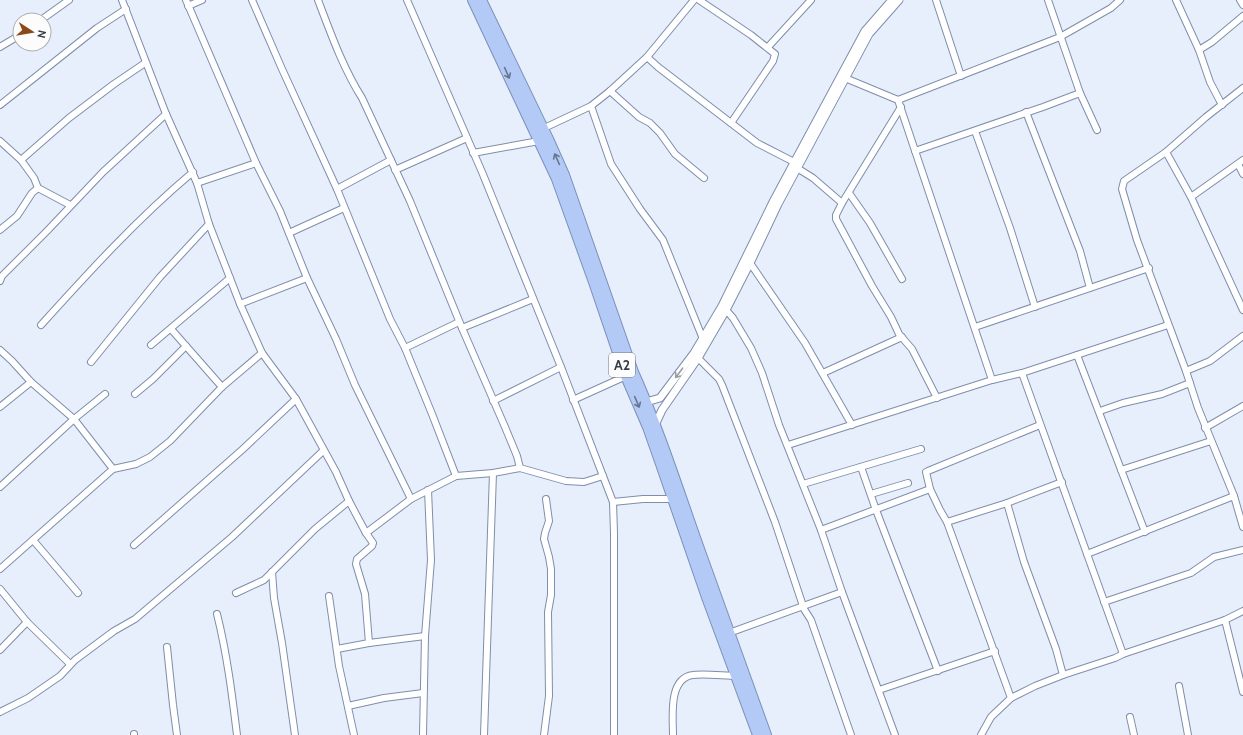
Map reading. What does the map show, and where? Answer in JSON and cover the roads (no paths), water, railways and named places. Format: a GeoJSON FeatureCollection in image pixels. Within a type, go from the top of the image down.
{"type":"FeatureCollection","features":[{"type":"Feature","properties":{"kind":"highway","name":"A2"},"geometry":{"type":"LineString","coordinates":[[473,0],[539,134]]}},
{"type":"Feature","properties":{"kind":"highway","name":"A2"},"geometry":{"type":"LineString","coordinates":[[481,0],[539,134],[594,282],[656,426],[766,735]]}},
{"type":"Feature","properties":{"kind":"highway","name":"A2"},"geometry":{"type":"LineString","coordinates":[[611,322],[626,376],[648,427],[758,735]]}},
{"type":"Feature","properties":{"kind":"street"},"geometry":{"type":"LineString","coordinates":[[52,12],[69,0]]}},
{"type":"Feature","properties":{"kind":"street"},"geometry":{"type":"LineString","coordinates":[[122,0],[166,114],[193,172],[209,224],[240,304],[262,353],[296,399],[323,451],[336,472],[349,502],[373,543],[372,546],[357,559],[356,564],[365,594],[369,643]]}},
{"type":"Feature","properties":{"kind":"street"},"geometry":{"type":"LineString","coordinates":[[202,0],[187,3],[256,163],[280,211],[307,278],[336,339],[355,385],[411,499]]}},
{"type":"Feature","properties":{"kind":"street"},"geometry":{"type":"LineString","coordinates":[[252,0],[337,189],[390,319],[405,348],[456,476]]}},
{"type":"Feature","properties":{"kind":"street"},"geometry":{"type":"LineString","coordinates":[[318,0],[336,48],[362,98],[413,208],[517,456],[520,468]]}},
{"type":"Feature","properties":{"kind":"street"},"geometry":{"type":"LineString","coordinates":[[407,0],[473,152],[561,367],[612,502],[614,533],[614,735]]}},
{"type":"Feature","properties":{"kind":"street"},"geometry":{"type":"LineString","coordinates":[[473,152],[539,134],[591,106],[610,91],[647,57],[694,0]]}},
{"type":"Feature","properties":{"kind":"street"},"geometry":{"type":"LineString","coordinates":[[699,0],[774,51],[775,57],[731,123]]}},
{"type":"Feature","properties":{"kind":"street"},"geometry":{"type":"LineString","coordinates":[[768,47],[811,0]]}},
{"type":"Feature","properties":{"kind":"street"},"geometry":{"type":"LineString","coordinates":[[656,426],[662,410],[698,358],[726,310],[750,263],[795,165],[865,31],[892,0]]}},
{"type":"Feature","properties":{"kind":"street"},"geometry":{"type":"LineString","coordinates":[[646,402],[660,398],[703,339],[722,306],[773,202],[869,34],[899,0]]}},
{"type":"Feature","properties":{"kind":"street"},"geometry":{"type":"LineString","coordinates":[[936,0],[961,76]]}},
{"type":"Feature","properties":{"kind":"street"},"geometry":{"type":"LineString","coordinates":[[1048,0],[1080,93],[1097,130]]}},
{"type":"Feature","properties":{"kind":"street"},"geometry":{"type":"LineString","coordinates":[[1108,0],[1111,8]]}},
{"type":"Feature","properties":{"kind":"street"},"geometry":{"type":"LineString","coordinates":[[845,78],[898,100],[1060,38],[1111,8],[1120,0]]}},
{"type":"Feature","properties":{"kind":"street"},"geometry":{"type":"LineString","coordinates":[[1176,0],[1199,50],[1210,82],[1222,105]]}},
{"type":"Feature","properties":{"kind":"street"},"geometry":{"type":"LineString","coordinates":[[1240,0],[1243,5]]}},
{"type":"Feature","properties":{"kind":"street"},"geometry":{"type":"LineString","coordinates":[[0,105],[97,28],[126,9]]}},
{"type":"Feature","properties":{"kind":"street"},"geometry":{"type":"LineString","coordinates":[[1199,50],[1212,42],[1243,16]]}},
{"type":"Feature","properties":{"kind":"street"},"geometry":{"type":"LineString","coordinates":[[0,47],[12,40]]}},
{"type":"Feature","properties":{"kind":"street"},"geometry":{"type":"LineString","coordinates":[[647,57],[757,142],[795,165],[813,178],[842,203]]}},
{"type":"Feature","properties":{"kind":"street"},"geometry":{"type":"LineString","coordinates":[[21,160],[86,105],[146,63]]}},
{"type":"Feature","properties":{"kind":"street"},"geometry":{"type":"LineString","coordinates":[[1243,88],[1206,117],[1166,152],[1124,181],[1122,184],[1122,189],[1138,240],[1205,428],[1234,496],[1243,527]]}},
{"type":"Feature","properties":{"kind":"street"},"geometry":{"type":"LineString","coordinates":[[610,91],[639,117],[650,123],[660,133],[675,154],[704,178]]}},
{"type":"Feature","properties":{"kind":"street"},"geometry":{"type":"LineString","coordinates":[[915,151],[1080,93]]}},
{"type":"Feature","properties":{"kind":"street"},"geometry":{"type":"LineString","coordinates":[[898,100],[992,380]]}},
{"type":"Feature","properties":{"kind":"street"},"geometry":{"type":"LineString","coordinates":[[591,106],[611,164],[640,209],[663,240],[703,339]]}},
{"type":"Feature","properties":{"kind":"street"},"geometry":{"type":"LineString","coordinates":[[901,108],[842,203],[836,219],[872,286],[902,337],[912,349],[936,398]]}},
{"type":"Feature","properties":{"kind":"street"},"geometry":{"type":"LineString","coordinates":[[1026,112],[1080,252],[1090,288]]}},
{"type":"Feature","properties":{"kind":"street"},"geometry":{"type":"LineString","coordinates":[[0,281],[2,276],[48,231],[70,205],[103,172],[166,114]]}},
{"type":"Feature","properties":{"kind":"street"},"geometry":{"type":"LineString","coordinates":[[975,131],[1010,228],[1035,307]]}},
{"type":"Feature","properties":{"kind":"street"},"geometry":{"type":"LineString","coordinates":[[395,170],[467,138]]}},
{"type":"Feature","properties":{"kind":"street"},"geometry":{"type":"LineString","coordinates":[[1,145],[21,160],[34,178],[38,188],[70,205]]}},
{"type":"Feature","properties":{"kind":"street"},"geometry":{"type":"LineString","coordinates":[[1166,152],[1191,197],[1243,310]]}},
{"type":"Feature","properties":{"kind":"street"},"geometry":{"type":"LineString","coordinates":[[337,189],[391,160]]}},
{"type":"Feature","properties":{"kind":"street"},"geometry":{"type":"LineString","coordinates":[[1191,197],[1241,162],[1243,174]]}},
{"type":"Feature","properties":{"kind":"street"},"geometry":{"type":"LineString","coordinates":[[197,183],[256,163]]}},
{"type":"Feature","properties":{"kind":"street"},"geometry":{"type":"LineString","coordinates":[[41,325],[114,245],[162,198],[193,172]]}},
{"type":"Feature","properties":{"kind":"street"},"geometry":{"type":"LineString","coordinates":[[0,230],[17,216],[38,188]]}},
{"type":"Feature","properties":{"kind":"street"},"geometry":{"type":"LineString","coordinates":[[849,193],[870,223],[902,279]]}},
{"type":"Feature","properties":{"kind":"street"},"geometry":{"type":"LineString","coordinates":[[289,233],[344,208]]}},
{"type":"Feature","properties":{"kind":"street"},"geometry":{"type":"LineString","coordinates":[[90,362],[160,278],[209,224]]}},
{"type":"Feature","properties":{"kind":"street"},"geometry":{"type":"LineString","coordinates":[[750,263],[805,343],[852,425]]}},
{"type":"Feature","properties":{"kind":"street"},"geometry":{"type":"LineString","coordinates":[[975,327],[1149,268]]}},
{"type":"Feature","properties":{"kind":"street"},"geometry":{"type":"LineString","coordinates":[[151,345],[230,278]]}},
{"type":"Feature","properties":{"kind":"street"},"geometry":{"type":"LineString","coordinates":[[240,304],[307,278]]}},
{"type":"Feature","properties":{"kind":"street"},"geometry":{"type":"LineString","coordinates":[[405,348],[461,325],[533,299]]}},
{"type":"Feature","properties":{"kind":"street"},"geometry":{"type":"LineString","coordinates":[[726,310],[733,318],[751,348],[762,373],[785,440],[821,530],[842,592],[895,735]]}},
{"type":"Feature","properties":{"kind":"street"},"geometry":{"type":"LineString","coordinates":[[788,446],[992,380],[1022,373],[1168,325]]}},
{"type":"Feature","properties":{"kind":"street"},"geometry":{"type":"LineString","coordinates":[[171,329],[222,387]]}},
{"type":"Feature","properties":{"kind":"street"},"geometry":{"type":"LineString","coordinates":[[1186,372],[1210,361],[1243,336]]}},
{"type":"Feature","properties":{"kind":"street"},"geometry":{"type":"LineString","coordinates":[[823,372],[902,337]]}},
{"type":"Feature","properties":{"kind":"street"},"geometry":{"type":"LineString","coordinates":[[135,394],[153,379],[186,346]]}},
{"type":"Feature","properties":{"kind":"street"},"geometry":{"type":"LineString","coordinates":[[0,350],[31,382],[74,419],[113,470]]}},
{"type":"Feature","properties":{"kind":"street"},"geometry":{"type":"LineString","coordinates":[[0,569],[113,470],[136,464],[150,457],[170,441],[222,387],[262,353]]}},
{"type":"Feature","properties":{"kind":"street"},"geometry":{"type":"LineString","coordinates":[[1077,355],[1100,411],[1144,532]]}},
{"type":"Feature","properties":{"kind":"street"},"geometry":{"type":"LineString","coordinates":[[698,358],[719,379],[722,385],[772,515],[803,607],[811,620],[851,735]]}},
{"type":"Feature","properties":{"kind":"street"},"geometry":{"type":"LineString","coordinates":[[493,401],[561,367]]}},
{"type":"Feature","properties":{"kind":"street"},"geometry":{"type":"LineString","coordinates":[[1022,373],[1123,654]]}},
{"type":"Feature","properties":{"kind":"street"},"geometry":{"type":"LineString","coordinates":[[574,400],[626,376]]}},
{"type":"Feature","properties":{"kind":"street"},"geometry":{"type":"LineString","coordinates":[[0,408],[31,382]]}},
{"type":"Feature","properties":{"kind":"street"},"geometry":{"type":"LineString","coordinates":[[1100,411],[1162,394],[1190,383]]}},
{"type":"Feature","properties":{"kind":"street"},"geometry":{"type":"LineString","coordinates":[[0,487],[74,419],[105,394]]}},
{"type":"Feature","properties":{"kind":"street"},"geometry":{"type":"LineString","coordinates":[[134,545],[243,449],[296,399]]}},
{"type":"Feature","properties":{"kind":"street"},"geometry":{"type":"LineString","coordinates":[[1205,428],[1243,406]]}},
{"type":"Feature","properties":{"kind":"street"},"geometry":{"type":"LineString","coordinates":[[1012,698],[947,522],[930,489],[926,472],[1040,424]]}},
{"type":"Feature","properties":{"kind":"street"},"geometry":{"type":"LineString","coordinates":[[1121,470],[1211,441]]}},
{"type":"Feature","properties":{"kind":"street"},"geometry":{"type":"LineString","coordinates":[[803,484],[921,449]]}},
{"type":"Feature","properties":{"kind":"street"},"geometry":{"type":"LineString","coordinates":[[0,712],[28,698],[60,676],[70,664],[114,631],[135,619],[232,537],[323,451]]}},
{"type":"Feature","properties":{"kind":"street"},"geometry":{"type":"LineString","coordinates":[[861,467],[938,671]]}},
{"type":"Feature","properties":{"kind":"street"},"geometry":{"type":"LineString","coordinates":[[366,533],[411,499],[456,476],[493,473],[520,468],[566,481],[584,482],[603,476]]}},
{"type":"Feature","properties":{"kind":"street"},"geometry":{"type":"LineString","coordinates":[[484,735],[493,473]]}},
{"type":"Feature","properties":{"kind":"street"},"geometry":{"type":"LineString","coordinates":[[871,494],[908,482]]}},
{"type":"Feature","properties":{"kind":"street"},"geometry":{"type":"LineString","coordinates":[[947,522],[1008,503],[1062,482]]}},
{"type":"Feature","properties":{"kind":"street"},"geometry":{"type":"LineString","coordinates":[[821,530],[930,489]]}},
{"type":"Feature","properties":{"kind":"street"},"geometry":{"type":"LineString","coordinates":[[423,735],[425,636],[431,560],[428,490]]}},
{"type":"Feature","properties":{"kind":"street"},"geometry":{"type":"LineString","coordinates":[[1087,554],[1234,496]]}},
{"type":"Feature","properties":{"kind":"street"},"geometry":{"type":"LineString","coordinates":[[544,735],[548,696],[548,612],[551,595],[551,568],[544,539],[549,521],[546,499]]}},
{"type":"Feature","properties":{"kind":"street"},"geometry":{"type":"LineString","coordinates":[[612,502],[643,499],[673,499]]}},
{"type":"Feature","properties":{"kind":"street"},"geometry":{"type":"LineString","coordinates":[[236,593],[264,580],[315,530],[349,502]]}},
{"type":"Feature","properties":{"kind":"street"},"geometry":{"type":"LineString","coordinates":[[1008,503],[1024,562],[1064,675]]}},
{"type":"Feature","properties":{"kind":"street"},"geometry":{"type":"LineString","coordinates":[[33,540],[78,593]]}},
{"type":"Feature","properties":{"kind":"street"},"geometry":{"type":"LineString","coordinates":[[1104,602],[1191,573],[1214,557],[1243,550]]}},
{"type":"Feature","properties":{"kind":"street"},"geometry":{"type":"LineString","coordinates":[[272,572],[274,598],[282,642],[295,735]]}},
{"type":"Feature","properties":{"kind":"street"},"geometry":{"type":"LineString","coordinates":[[0,589],[27,622],[70,664]]}},
{"type":"Feature","properties":{"kind":"street"},"geometry":{"type":"LineString","coordinates":[[729,633],[842,592]]}},
{"type":"Feature","properties":{"kind":"street"},"geometry":{"type":"LineString","coordinates":[[329,596],[339,666],[354,735]]}},
{"type":"Feature","properties":{"kind":"street"},"geometry":{"type":"LineString","coordinates":[[981,735],[991,717],[1012,698],[1035,686],[1123,654],[1225,620],[1243,611]]}},
{"type":"Feature","properties":{"kind":"street"},"geometry":{"type":"LineString","coordinates":[[217,614],[226,655],[237,735]]}},
{"type":"Feature","properties":{"kind":"street"},"geometry":{"type":"LineString","coordinates":[[1225,620],[1243,692]]}},
{"type":"Feature","properties":{"kind":"street"},"geometry":{"type":"LineString","coordinates":[[0,650],[27,622]]}},
{"type":"Feature","properties":{"kind":"street"},"geometry":{"type":"LineString","coordinates":[[337,649],[369,643],[425,636]]}},
{"type":"Feature","properties":{"kind":"street"},"geometry":{"type":"LineString","coordinates":[[167,647],[172,705],[177,735]]}},
{"type":"Feature","properties":{"kind":"street"},"geometry":{"type":"LineString","coordinates":[[879,690],[994,651]]}},
{"type":"Feature","properties":{"kind":"street"},"geometry":{"type":"LineString","coordinates":[[1235,661],[1243,659]]}},
{"type":"Feature","properties":{"kind":"street"},"geometry":{"type":"LineString","coordinates":[[673,735],[674,695],[676,688],[681,681],[692,675],[736,676]]}},
{"type":"Feature","properties":{"kind":"street"},"geometry":{"type":"LineString","coordinates":[[1179,686],[1188,735]]}},
{"type":"Feature","properties":{"kind":"street"},"geometry":{"type":"LineString","coordinates":[[348,706],[384,698],[423,692]]}},
{"type":"Feature","properties":{"kind":"street"},"geometry":{"type":"LineString","coordinates":[[1130,717],[1134,735]]}}]}
